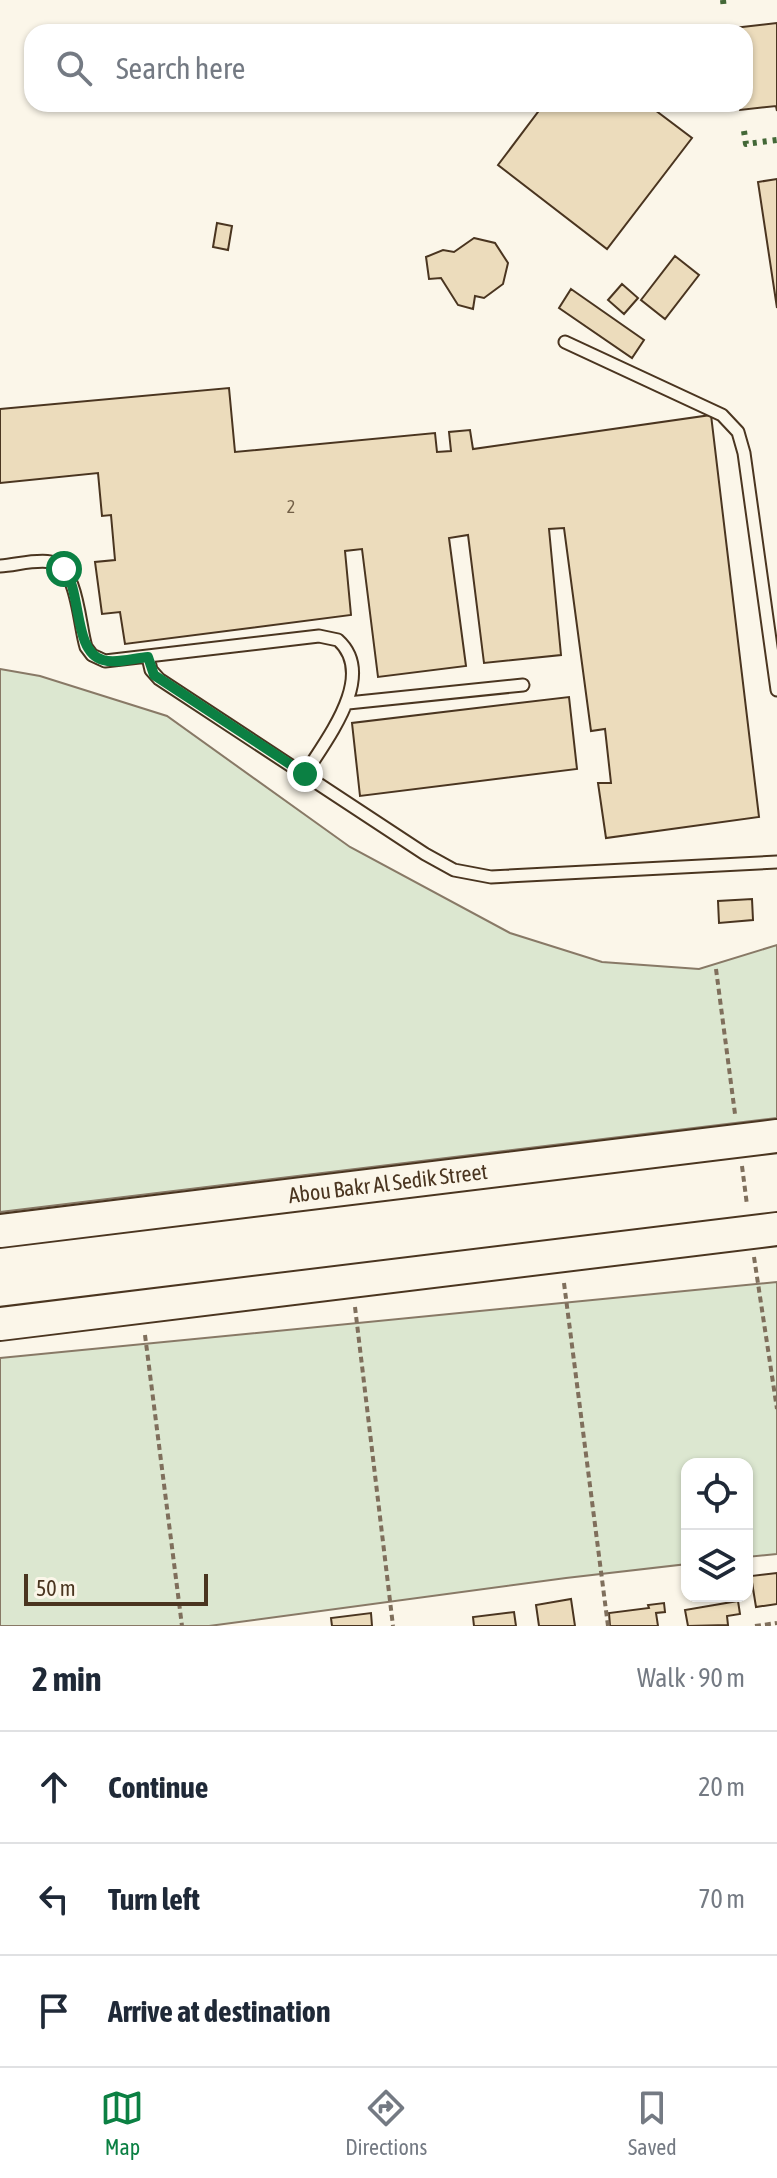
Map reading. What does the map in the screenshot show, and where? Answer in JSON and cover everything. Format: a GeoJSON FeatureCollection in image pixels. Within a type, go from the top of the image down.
{"type":"FeatureCollection","features":[{"type":"Feature","properties":{"kind":"main road","name":"Abou Bakr Al Sedik Street"},"geometry":{"type":"LineString","coordinates":[[0,1231],[777,1136]]}},
{"type":"Feature","properties":{"kind":"main road"},"geometry":{"type":"LineString","coordinates":[[0,1324],[764,1230]]}},
{"type":"Feature","properties":{"kind":"lane"},"geometry":{"type":"LineString","coordinates":[[565,342],[722,415],[738,432],[742,442],[777,690]]}},
{"type":"Feature","properties":{"kind":"lane"},"geometry":{"type":"LineString","coordinates":[[0,566],[50,562],[59,565],[71,581],[83,638],[92,655],[105,661],[319,636],[332,637],[344,645],[351,658],[352,682],[348,703],[305,774]]}},
{"type":"Feature","properties":{"kind":"lane"},"geometry":{"type":"LineString","coordinates":[[148,657],[154,675],[454,870],[479,876],[777,862]]}},
{"type":"Feature","properties":{"kind":"lane"},"geometry":{"type":"LineString","coordinates":[[348,703],[523,685]]}},
{"type":"Feature","properties":{"kind":"path"},"geometry":{"type":"LineString","coordinates":[[716,969],[738,1140],[764,1230],[777,1409]]}},
{"type":"Feature","properties":{"kind":"path"},"geometry":{"type":"LineString","coordinates":[[560,1255],[608,1626]]}},
{"type":"Feature","properties":{"kind":"path"},"geometry":{"type":"LineString","coordinates":[[352,1280],[393,1626]]}},
{"type":"Feature","properties":{"kind":"path"},"geometry":{"type":"LineString","coordinates":[[142,1306],[182,1626]]}},
{"type":"Feature","properties":{"kind":"path"},"geometry":{"type":"LineString","coordinates":[[755,1626],[777,1623]]}},
{"type":"Feature","properties":{"kind":"green space"},"geometry":{"type":"Polygon","coordinates":[[[0,669],[40,676],[167,716],[350,847],[510,933],[602,962],[699,969],[777,945],[777,1118],[0,1212],[0,669]]]}},
{"type":"Feature","properties":{"kind":"green space"},"geometry":{"type":"Polygon","coordinates":[[[777,1282],[777,1554],[753,1556],[753,1458],[681,1458],[681,1565],[209,1626],[0,1626],[0,1358],[777,1282]]]}},
{"type":"Feature","properties":{"kind":"building"},"geometry":{"type":"Polygon","coordinates":[[[777,23],[777,111],[776,106],[753,109],[753,26],[777,23]]]}},
{"type":"Feature","properties":{"kind":"building"},"geometry":{"type":"Polygon","coordinates":[[[538,112],[658,112],[692,138],[607,249],[498,165],[538,112]]]}},
{"type":"Feature","properties":{"kind":"building"},"geometry":{"type":"Polygon","coordinates":[[[777,179],[777,308],[758,182],[777,179]]]}},
{"type":"Feature","properties":{"kind":"building"},"geometry":{"type":"Polygon","coordinates":[[[217,223],[232,226],[228,250],[213,247],[217,223]]]}},
{"type":"Feature","properties":{"kind":"building"},"geometry":{"type":"Polygon","coordinates":[[[474,238],[495,243],[508,263],[503,284],[484,298],[475,296],[473,309],[458,305],[441,278],[429,279],[426,257],[443,250],[454,252],[474,238]]]}},
{"type":"Feature","properties":{"kind":"building"},"geometry":{"type":"Polygon","coordinates":[[[675,256],[699,275],[665,319],[641,300],[675,256]]]}},
{"type":"Feature","properties":{"kind":"building"},"geometry":{"type":"Polygon","coordinates":[[[622,284],[638,298],[624,314],[608,300],[622,284]]]}},
{"type":"Feature","properties":{"kind":"building"},"geometry":{"type":"Polygon","coordinates":[[[571,289],[644,340],[632,358],[559,308],[571,289]]]}},
{"type":"Feature","properties":{"kind":"building"},"geometry":{"type":"Polygon","coordinates":[[[229,388],[235,452],[435,433],[437,452],[451,451],[449,432],[470,430],[473,449],[711,415],[759,817],[606,838],[598,783],[611,783],[605,729],[591,731],[564,528],[549,529],[561,655],[484,663],[468,535],[449,538],[466,666],[378,677],[362,549],[345,551],[351,615],[125,644],[120,612],[102,614],[95,562],[115,560],[111,515],[102,516],[98,473],[0,483],[0,409],[229,388]]]}},
{"type":"Feature","properties":{"kind":"building"},"geometry":{"type":"Polygon","coordinates":[[[569,697],[577,769],[360,796],[352,723],[569,697]]]}},
{"type":"Feature","properties":{"kind":"building"},"geometry":{"type":"Polygon","coordinates":[[[752,899],[753,920],[719,923],[718,901],[752,899]]]}},
{"type":"Feature","properties":{"kind":"building"},"geometry":{"type":"Polygon","coordinates":[[[777,1573],[777,1604],[756,1607],[753,1576],[777,1573]]]}},
{"type":"Feature","properties":{"kind":"building"},"geometry":{"type":"Polygon","coordinates":[[[571,1599],[575,1626],[539,1626],[536,1605],[571,1599]]]}},
{"type":"Feature","properties":{"kind":"building"},"geometry":{"type":"Polygon","coordinates":[[[738,1602],[740,1614],[727,1616],[728,1625],[688,1626],[685,1610],[738,1602]]]}},
{"type":"Feature","properties":{"kind":"building"},"geometry":{"type":"Polygon","coordinates":[[[664,1603],[665,1612],[656,1613],[658,1626],[610,1626],[609,1613],[664,1603]]]}},
{"type":"Feature","properties":{"kind":"building"},"geometry":{"type":"Polygon","coordinates":[[[514,1612],[516,1626],[474,1626],[473,1617],[514,1612]]]}},
{"type":"Feature","properties":{"kind":"building"},"geometry":{"type":"Polygon","coordinates":[[[371,1613],[372,1626],[332,1626],[331,1618],[371,1613]]]}},
{"type":"Feature","properties":{"kind":"hedge"},"geometry":{"type":"LineString","coordinates":[[723,0],[724,9]]}},
{"type":"Feature","properties":{"kind":"hedge"},"geometry":{"type":"LineString","coordinates":[[744,131],[746,144],[777,140]]}},
{"type":"Feature","properties":{"kind":"route"},"geometry":{"type":"LineString","coordinates":[[64,569],[71,581],[83,638],[92,655],[105,661],[148,657],[154,675],[305,774]]}}]}
